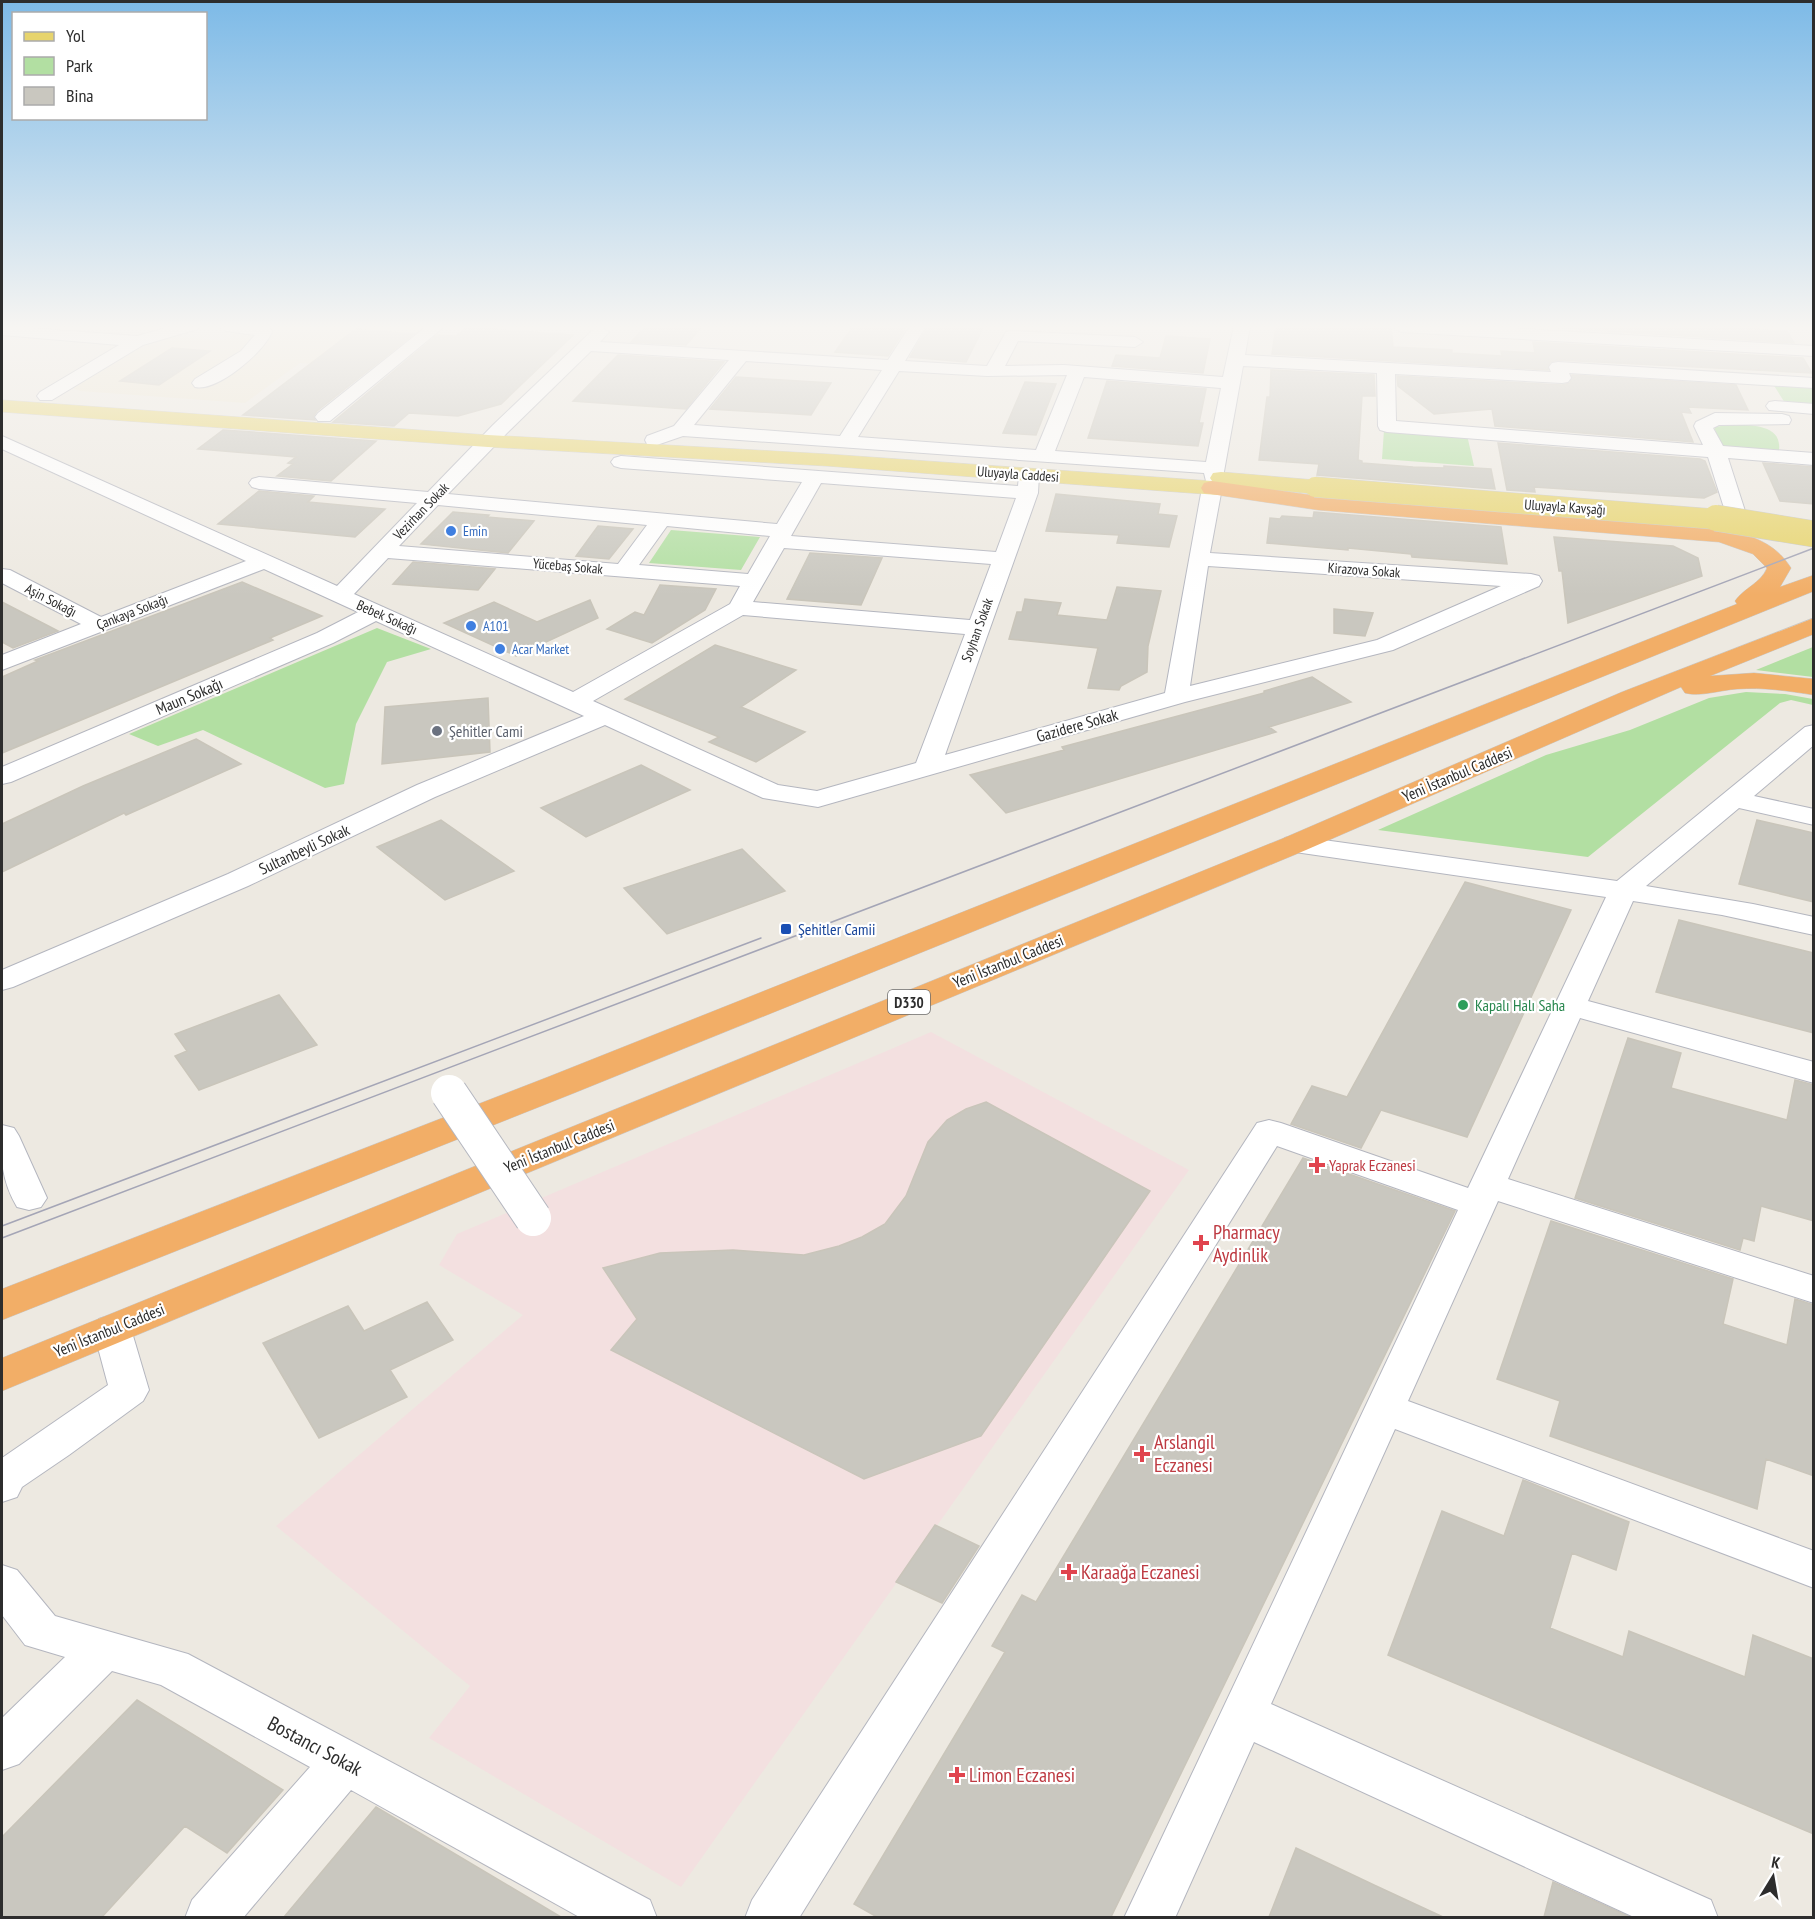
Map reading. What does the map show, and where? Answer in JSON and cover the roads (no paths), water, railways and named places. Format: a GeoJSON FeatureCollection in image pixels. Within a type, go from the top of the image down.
{"type":"FeatureCollection","features":[{"type":"Feature","properties":{"kind":"highway"},"geometry":{"type":"LineString","coordinates":[[1213,478],[1296,479],[1735,512],[1814,524]]}},
{"type":"Feature","properties":{"kind":"highway"},"geometry":{"type":"LineString","coordinates":[[1213,478],[1318,503],[1689,531],[1731,538],[1765,552],[1772,557],[1779,568],[1774,580],[1725,616]]}},
{"type":"Feature","properties":{"kind":"highway"},"geometry":{"type":"LineString","coordinates":[[1731,538],[1751,535],[1756,531],[1755,522],[1735,512]]}},
{"type":"Feature","properties":{"kind":"highway"},"geometry":{"type":"LineString","coordinates":[[2,1305],[550,1089],[1814,582]]}},
{"type":"Feature","properties":{"kind":"highway","name":"Yeni İstanbul Caddesi"},"geometry":{"type":"LineString","coordinates":[[2,1375],[1295,844],[1631,698],[1814,625]]}},
{"type":"Feature","properties":{"kind":"highway"},"geometry":{"type":"LineString","coordinates":[[1631,698],[1738,680],[1788,682],[1814,687]]}},
{"type":"Feature","properties":{"kind":"main road","name":"Uluyayla Caddesi"},"geometry":{"type":"LineString","coordinates":[[197,416],[827,460],[1028,484],[1213,478]]}},
{"type":"Feature","properties":{"kind":"main road","name":"Uluyayla Caddesi"},"geometry":{"type":"LineString","coordinates":[[305,416],[494,435],[654,440],[1213,478],[1316,492]]}},
{"type":"Feature","properties":{"kind":"main road","name":"Uluyayla Kavşağı"},"geometry":{"type":"LineString","coordinates":[[1316,492],[1714,518],[1814,534]]}},
{"type":"Feature","properties":{"kind":"main road","name":"Uluyayla Kavşağı"},"geometry":{"type":"LineString","coordinates":[[1316,492],[1697,525],[1814,542]]}},
{"type":"Feature","properties":{"kind":"street","name":"Vezirhan Sokak"},"geometry":{"type":"LineString","coordinates":[[339,596],[514,416]]}},
{"type":"Feature","properties":{"kind":"street"},"geometry":{"type":"LineString","coordinates":[[681,430],[693,416]]}},
{"type":"Feature","properties":{"kind":"street"},"geometry":{"type":"LineString","coordinates":[[846,441],[862,416]]}},
{"type":"Feature","properties":{"kind":"street"},"geometry":{"type":"LineString","coordinates":[[1043,456],[1060,416]]}},
{"type":"Feature","properties":{"kind":"street"},"geometry":{"type":"LineString","coordinates":[[1176,697],[1198,559],[1225,416]]}},
{"type":"Feature","properties":{"kind":"street"},"geometry":{"type":"LineString","coordinates":[[1388,416],[1387,426],[1808,458]]}},
{"type":"Feature","properties":{"kind":"street"},"geometry":{"type":"LineString","coordinates":[[1735,512],[1716,452],[1703,426],[1715,419],[1752,416]]}},
{"type":"Feature","properties":{"kind":"street"},"geometry":{"type":"LineString","coordinates":[[1781,416],[1808,458]]}},
{"type":"Feature","properties":{"kind":"street"},"geometry":{"type":"LineString","coordinates":[[654,440],[681,430],[846,441],[1043,456],[1213,478]]}},
{"type":"Feature","properties":{"kind":"street","name":"Bebek Sokağı"},"geometry":{"type":"LineString","coordinates":[[2,442],[772,792]]}},
{"type":"Feature","properties":{"kind":"street"},"geometry":{"type":"LineString","coordinates":[[621,462],[814,478],[1028,484]]}},
{"type":"Feature","properties":{"kind":"street"},"geometry":{"type":"LineString","coordinates":[[574,702],[739,608],[814,478]]}},
{"type":"Feature","properties":{"kind":"street"},"geometry":{"type":"LineString","coordinates":[[259,483],[661,520],[781,536],[1003,559]]}},
{"type":"Feature","properties":{"kind":"street","name":"Soyhan Sokak"},"geometry":{"type":"LineString","coordinates":[[927,768],[1028,484]]}},
{"type":"Feature","properties":{"kind":"street"},"geometry":{"type":"LineString","coordinates":[[624,571],[661,520]]}},
{"type":"Feature","properties":{"kind":"street","name":"Yücebaş Sokak"},"geometry":{"type":"LineString","coordinates":[[382,551],[754,582]]}},
{"type":"Feature","properties":{"kind":"street","name":"Kirazova Sokak"},"geometry":{"type":"LineString","coordinates":[[1198,559],[1531,581]]}},
{"type":"Feature","properties":{"kind":"street","name":"Çankaya Sokağı"},"geometry":{"type":"LineString","coordinates":[[2,663],[263,562]]}},
{"type":"Feature","properties":{"kind":"street","name":"Aşin Sokağı"},"geometry":{"type":"LineString","coordinates":[[2,575],[100,625]]}},
{"type":"Feature","properties":{"kind":"street","name":"Gazidere Sokak"},"geometry":{"type":"LineString","coordinates":[[772,792],[818,799],[1176,697],[1386,645],[1531,581]]}},
{"type":"Feature","properties":{"kind":"street"},"geometry":{"type":"LineString","coordinates":[[739,608],[978,628]]}},
{"type":"Feature","properties":{"kind":"street","name":"Maun Sokağı"},"geometry":{"type":"LineString","coordinates":[[2,776],[325,638],[376,612]]}},
{"type":"Feature","properties":{"kind":"street","name":"Sultanbeyli Sokak"},"geometry":{"type":"LineString","coordinates":[[2,981],[238,880],[426,791],[605,716]]}},
{"type":"Feature","properties":{"kind":"street"},"geometry":{"type":"LineString","coordinates":[[1149,1917],[1623,891],[1814,732]]}},
{"type":"Feature","properties":{"kind":"street"},"geometry":{"type":"LineString","coordinates":[[1733,799],[1814,817]]}},
{"type":"Feature","properties":{"kind":"street"},"geometry":{"type":"LineString","coordinates":[[1295,844],[1623,891],[1776,917],[1814,926]]}},
{"type":"Feature","properties":{"kind":"street"},"geometry":{"type":"LineString","coordinates":[[1570,1006],[1814,1073]]}},
{"type":"Feature","properties":{"kind":"street"},"geometry":{"type":"LineString","coordinates":[[449,1093],[533,1218]]}},
{"type":"Feature","properties":{"kind":"street"},"geometry":{"type":"LineString","coordinates":[[770,1917],[1269,1131],[1814,1290]]}},
{"type":"Feature","properties":{"kind":"street"},"geometry":{"type":"LineString","coordinates":[[2,1136],[29,1198]]}},
{"type":"Feature","properties":{"kind":"street"},"geometry":{"type":"LineString","coordinates":[[2,1485],[3,1477],[55,1444],[129,1390],[112,1329]]}},
{"type":"Feature","properties":{"kind":"street"},"geometry":{"type":"LineString","coordinates":[[1384,1408],[1814,1570]]}},
{"type":"Feature","properties":{"kind":"street","name":"Bostancı Sokak"},"geometry":{"type":"LineString","coordinates":[[2,1583],[41,1631],[172,1668],[632,1917]]}},
{"type":"Feature","properties":{"kind":"street"},"geometry":{"type":"LineString","coordinates":[[2,1749],[104,1649]]}},
{"type":"Feature","properties":{"kind":"street"},"geometry":{"type":"LineString","coordinates":[[1243,1714],[1693,1917]]}},
{"type":"Feature","properties":{"kind":"street"},"geometry":{"type":"LineString","coordinates":[[210,1917],[345,1762]]}},
{"type":"Feature","properties":{"kind":"tram line"},"geometry":{"type":"LineString","coordinates":[[2,1238],[1814,548]]}},
{"type":"Feature","properties":{"kind":"tram line"},"geometry":{"type":"LineString","coordinates":[[2,1226],[761,938]]}},
{"type":"Feature","properties":{"kind":"place","name":"Emin"},"geometry":{"type":"Point","coordinates":[451,531]}},
{"type":"Feature","properties":{"kind":"place","name":"A101"},"geometry":{"type":"Point","coordinates":[471,626]}},
{"type":"Feature","properties":{"kind":"place","name":"Acar Market"},"geometry":{"type":"Point","coordinates":[500,649]}},
{"type":"Feature","properties":{"kind":"place","name":"Şehitler Cami"},"geometry":{"type":"Point","coordinates":[437,731]}},
{"type":"Feature","properties":{"kind":"place","name":"Şehitler Camii"},"geometry":{"type":"Point","coordinates":[786,929]}},
{"type":"Feature","properties":{"kind":"place","name":"Kapalı Halı Saha"},"geometry":{"type":"Point","coordinates":[1463,1005]}},
{"type":"Feature","properties":{"kind":"place","name":"Yaprak Eczanesi"},"geometry":{"type":"Point","coordinates":[1317,1165]}},
{"type":"Feature","properties":{"kind":"place","name":"Pharmacy Aydinlik"},"geometry":{"type":"Point","coordinates":[1201,1243]}},
{"type":"Feature","properties":{"kind":"place","name":"Arslangil Eczanesi"},"geometry":{"type":"Point","coordinates":[1142,1454]}},
{"type":"Feature","properties":{"kind":"place","name":"Karaağa Eczanesi"},"geometry":{"type":"Point","coordinates":[1069,1572]}},
{"type":"Feature","properties":{"kind":"place","name":"Limon Eczanesi"},"geometry":{"type":"Point","coordinates":[957,1775]}}]}
